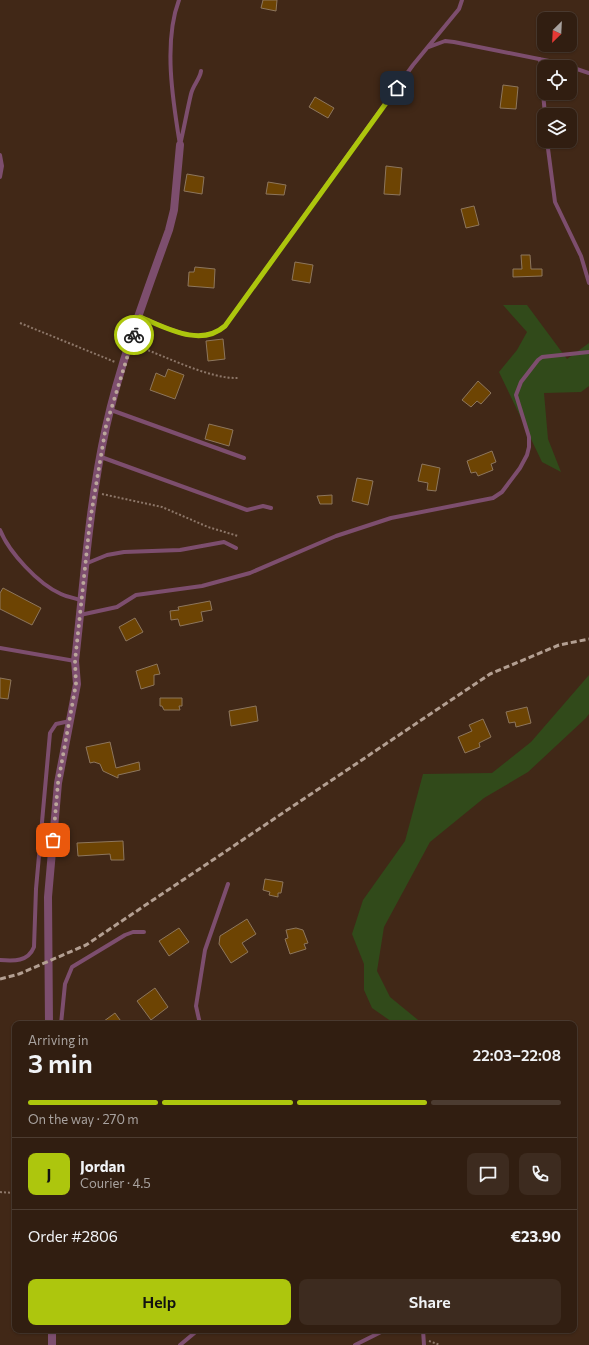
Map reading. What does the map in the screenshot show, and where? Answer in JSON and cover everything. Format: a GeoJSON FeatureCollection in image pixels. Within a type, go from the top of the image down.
{"type":"FeatureCollection","features":[{"type":"Feature","properties":{"kind":"street"},"geometry":{"type":"LineString","coordinates":[[49,1021],[48,897],[58,783],[71,721],[76,684],[75,661],[94,494],[111,410],[131,343],[171,224],[176,198],[180,145]]}},
{"type":"Feature","properties":{"kind":"street"},"geometry":{"type":"LineString","coordinates":[[52,1333],[52,1345]]}},
{"type":"Feature","properties":{"kind":"lane"},"geometry":{"type":"LineString","coordinates":[[179,0],[170,42],[180,145]]}},
{"type":"Feature","properties":{"kind":"lane"},"geometry":{"type":"LineString","coordinates":[[140,317],[181,334],[196,336],[210,335],[219,331],[225,326],[428,47],[459,9],[462,0]]}},
{"type":"Feature","properties":{"kind":"lane"},"geometry":{"type":"LineString","coordinates":[[428,47],[445,41],[454,42],[540,59],[589,73]]}},
{"type":"Feature","properties":{"kind":"lane"},"geometry":{"type":"LineString","coordinates":[[540,59],[544,108]]}},
{"type":"Feature","properties":{"kind":"lane"},"geometry":{"type":"LineString","coordinates":[[180,145],[191,94],[194,85],[200,77],[201,71]]}},
{"type":"Feature","properties":{"kind":"lane"},"geometry":{"type":"LineString","coordinates":[[548,148],[554,202],[581,256],[589,283]]}},
{"type":"Feature","properties":{"kind":"lane"},"geometry":{"type":"LineString","coordinates":[[0,155],[2,166],[0,177]]}},
{"type":"Feature","properties":{"kind":"lane"},"geometry":{"type":"LineString","coordinates":[[80,615],[117,607],[136,595],[202,586],[250,573],[336,536],[391,518],[493,498],[502,492],[520,468],[529,446],[528,437],[517,400],[518,388],[521,382],[542,357],[589,352]]}},
{"type":"Feature","properties":{"kind":"lane"},"geometry":{"type":"LineString","coordinates":[[111,410],[244,458]]}},
{"type":"Feature","properties":{"kind":"lane"},"geometry":{"type":"LineString","coordinates":[[101,456],[246,510],[263,506],[271,508]]}},
{"type":"Feature","properties":{"kind":"lane"},"geometry":{"type":"LineString","coordinates":[[0,530],[4,539],[32,572],[60,594],[81,600]]}},
{"type":"Feature","properties":{"kind":"lane"},"geometry":{"type":"LineString","coordinates":[[85,564],[107,555],[124,552],[180,550],[224,542],[236,548]]}},
{"type":"Feature","properties":{"kind":"lane"},"geometry":{"type":"LineString","coordinates":[[0,648],[75,661]]}},
{"type":"Feature","properties":{"kind":"lane"},"geometry":{"type":"LineString","coordinates":[[0,960],[26,958],[32,954],[34,947],[36,889],[50,733],[56,724],[71,721]]}},
{"type":"Feature","properties":{"kind":"lane"},"geometry":{"type":"LineString","coordinates":[[199,1021],[196,1006],[207,938],[222,904],[228,884]]}},
{"type":"Feature","properties":{"kind":"lane"},"geometry":{"type":"LineString","coordinates":[[61,1021],[65,984],[72,967],[125,935],[133,932],[144,932]]}},
{"type":"Feature","properties":{"kind":"lane"},"geometry":{"type":"LineString","coordinates":[[180,1345],[194,1333]]}},
{"type":"Feature","properties":{"kind":"lane"},"geometry":{"type":"LineString","coordinates":[[355,1345],[380,1333]]}},
{"type":"Feature","properties":{"kind":"lane"},"geometry":{"type":"LineString","coordinates":[[423,1333],[424,1343]]}},
{"type":"Feature","properties":{"kind":"path"},"geometry":{"type":"LineString","coordinates":[[20,323],[124,365]]}},
{"type":"Feature","properties":{"kind":"path"},"geometry":{"type":"LineString","coordinates":[[131,343],[205,372],[231,378],[238,378]]}},
{"type":"Feature","properties":{"kind":"path"},"geometry":{"type":"LineString","coordinates":[[94,494],[109,494],[162,507],[208,527],[238,536]]}},
{"type":"Feature","properties":{"kind":"path"},"geometry":{"type":"LineString","coordinates":[[0,1192],[12,1193]]}},
{"type":"Feature","properties":{"kind":"path"},"geometry":{"type":"LineString","coordinates":[[424,1343],[434,1341],[440,1345]]}},
{"type":"Feature","properties":{"kind":"green space"},"geometry":{"type":"Polygon","coordinates":[[[503,305],[527,305],[567,359],[589,343],[589,386],[581,392],[544,393],[548,439],[561,472],[542,462],[499,372],[517,350],[527,332],[503,305]]]}},
{"type":"Feature","properties":{"kind":"green space"},"geometry":{"type":"Polygon","coordinates":[[[589,675],[589,714],[586,718],[528,772],[484,798],[430,842],[384,927],[377,971],[390,997],[419,1021],[391,1021],[372,1008],[364,990],[364,964],[352,934],[363,900],[405,841],[423,774],[492,773],[531,742],[589,675]]]}},
{"type":"Feature","properties":{"kind":"building"},"geometry":{"type":"Polygon","coordinates":[[[263,0],[277,0],[276,11],[261,8],[263,0]]]}},
{"type":"Feature","properties":{"kind":"building"},"geometry":{"type":"Polygon","coordinates":[[[503,85],[518,87],[516,109],[500,108],[503,85]]]}},
{"type":"Feature","properties":{"kind":"building"},"geometry":{"type":"Polygon","coordinates":[[[315,97],[334,108],[328,118],[309,107],[315,97]]]}},
{"type":"Feature","properties":{"kind":"building"},"geometry":{"type":"Polygon","coordinates":[[[386,166],[402,168],[400,195],[384,194],[386,166]]]}},
{"type":"Feature","properties":{"kind":"building"},"geometry":{"type":"Polygon","coordinates":[[[187,174],[204,177],[202,194],[184,191],[187,174]]]}},
{"type":"Feature","properties":{"kind":"building"},"geometry":{"type":"Polygon","coordinates":[[[268,182],[286,185],[284,195],[266,194],[268,182]]]}},
{"type":"Feature","properties":{"kind":"building"},"geometry":{"type":"Polygon","coordinates":[[[474,206],[479,225],[466,228],[461,209],[474,206]]]}},
{"type":"Feature","properties":{"kind":"building"},"geometry":{"type":"Polygon","coordinates":[[[521,255],[530,255],[531,269],[542,269],[542,276],[513,277],[513,269],[522,269],[521,255]]]}},
{"type":"Feature","properties":{"kind":"building"},"geometry":{"type":"Polygon","coordinates":[[[295,262],[313,265],[310,283],[292,280],[295,262]]]}},
{"type":"Feature","properties":{"kind":"building"},"geometry":{"type":"Polygon","coordinates":[[[195,267],[215,269],[214,288],[188,286],[189,272],[194,272],[195,267]]]}},
{"type":"Feature","properties":{"kind":"building"},"geometry":{"type":"Polygon","coordinates":[[[223,339],[225,359],[208,361],[206,341],[223,339]]]}},
{"type":"Feature","properties":{"kind":"building"},"geometry":{"type":"Polygon","coordinates":[[[168,369],[184,375],[175,399],[150,390],[156,373],[165,377],[168,369]]]}},
{"type":"Feature","properties":{"kind":"building"},"geometry":{"type":"Polygon","coordinates":[[[478,381],[491,393],[481,404],[477,401],[471,407],[462,400],[478,381]]]}},
{"type":"Feature","properties":{"kind":"building"},"geometry":{"type":"Polygon","coordinates":[[[209,424],[233,430],[229,446],[205,439],[209,424]]]}},
{"type":"Feature","properties":{"kind":"building"},"geometry":{"type":"Polygon","coordinates":[[[492,451],[496,462],[491,464],[493,470],[478,476],[476,472],[471,473],[467,461],[492,451]]]}},
{"type":"Feature","properties":{"kind":"building"},"geometry":{"type":"Polygon","coordinates":[[[422,464],[440,468],[436,491],[427,490],[428,483],[418,481],[422,464]]]}},
{"type":"Feature","properties":{"kind":"building"},"geometry":{"type":"Polygon","coordinates":[[[357,478],[373,481],[368,505],[352,501],[357,478]]]}},
{"type":"Feature","properties":{"kind":"building"},"geometry":{"type":"Polygon","coordinates":[[[332,495],[332,504],[320,504],[317,496],[332,495]]]}},
{"type":"Feature","properties":{"kind":"building"},"geometry":{"type":"Polygon","coordinates":[[[3,588],[41,608],[32,625],[0,609],[0,593],[3,588]]]}},
{"type":"Feature","properties":{"kind":"building"},"geometry":{"type":"Polygon","coordinates":[[[210,601],[212,610],[201,612],[203,621],[180,626],[178,619],[171,620],[170,611],[179,610],[178,607],[210,601]]]}},
{"type":"Feature","properties":{"kind":"building"},"geometry":{"type":"Polygon","coordinates":[[[135,618],[143,632],[126,641],[119,627],[135,618]]]}},
{"type":"Feature","properties":{"kind":"building"},"geometry":{"type":"Polygon","coordinates":[[[157,664],[160,674],[154,675],[154,685],[141,689],[136,671],[157,664]]]}},
{"type":"Feature","properties":{"kind":"building"},"geometry":{"type":"Polygon","coordinates":[[[0,678],[11,680],[8,699],[0,698],[0,678]]]}},
{"type":"Feature","properties":{"kind":"building"},"geometry":{"type":"Polygon","coordinates":[[[160,698],[182,698],[182,706],[179,706],[180,710],[164,710],[162,706],[160,706],[160,698]]]}},
{"type":"Feature","properties":{"kind":"building"},"geometry":{"type":"Polygon","coordinates":[[[256,706],[258,721],[231,726],[229,711],[256,706]]]}},
{"type":"Feature","properties":{"kind":"building"},"geometry":{"type":"Polygon","coordinates":[[[527,707],[531,723],[516,727],[515,722],[509,723],[506,712],[527,707]]]}},
{"type":"Feature","properties":{"kind":"building"},"geometry":{"type":"Polygon","coordinates":[[[483,719],[491,737],[479,743],[480,747],[465,753],[458,737],[472,731],[469,725],[483,719]]]}},
{"type":"Feature","properties":{"kind":"building"},"geometry":{"type":"Polygon","coordinates":[[[110,742],[116,768],[139,762],[140,770],[118,775],[118,778],[103,771],[100,764],[94,762],[90,763],[86,747],[110,742]]]}},
{"type":"Feature","properties":{"kind":"building"},"geometry":{"type":"Polygon","coordinates":[[[123,841],[124,860],[111,860],[110,854],[78,856],[77,843],[123,841]]]}},
{"type":"Feature","properties":{"kind":"building"},"geometry":{"type":"Polygon","coordinates":[[[265,879],[283,882],[281,893],[278,893],[278,897],[269,895],[270,892],[263,890],[265,879]]]}},
{"type":"Feature","properties":{"kind":"building"},"geometry":{"type":"Polygon","coordinates":[[[247,919],[256,934],[242,943],[248,952],[231,963],[219,944],[220,936],[247,919]]]}},
{"type":"Feature","properties":{"kind":"building"},"geometry":{"type":"Polygon","coordinates":[[[179,928],[189,942],[169,956],[159,941],[179,928]]]}},
{"type":"Feature","properties":{"kind":"building"},"geometry":{"type":"Polygon","coordinates":[[[296,928],[303,930],[308,943],[304,944],[306,949],[290,954],[285,939],[288,938],[286,930],[296,928]]]}},
{"type":"Feature","properties":{"kind":"building"},"geometry":{"type":"Polygon","coordinates":[[[155,988],[168,1007],[151,1020],[137,1001],[155,988]]]}},
{"type":"Feature","properties":{"kind":"building"},"geometry":{"type":"Polygon","coordinates":[[[115,1013],[121,1021],[104,1021],[115,1013]]]}},
{"type":"Feature","properties":{"kind":"railway"},"geometry":{"type":"LineString","coordinates":[[0,979],[19,974],[86,945],[490,674],[559,645],[589,639]]}},
{"type":"Feature","properties":{"kind":"way so far"},"geometry":{"type":"LineString","coordinates":[[53,840],[58,783],[72,714],[76,684],[75,661],[90,521],[106,426],[134,335]]}},
{"type":"Feature","properties":{"kind":"route"},"geometry":{"type":"LineString","coordinates":[[134,335],[140,317],[181,334],[196,336],[210,335],[219,331],[225,326],[397,88]]}}]}
